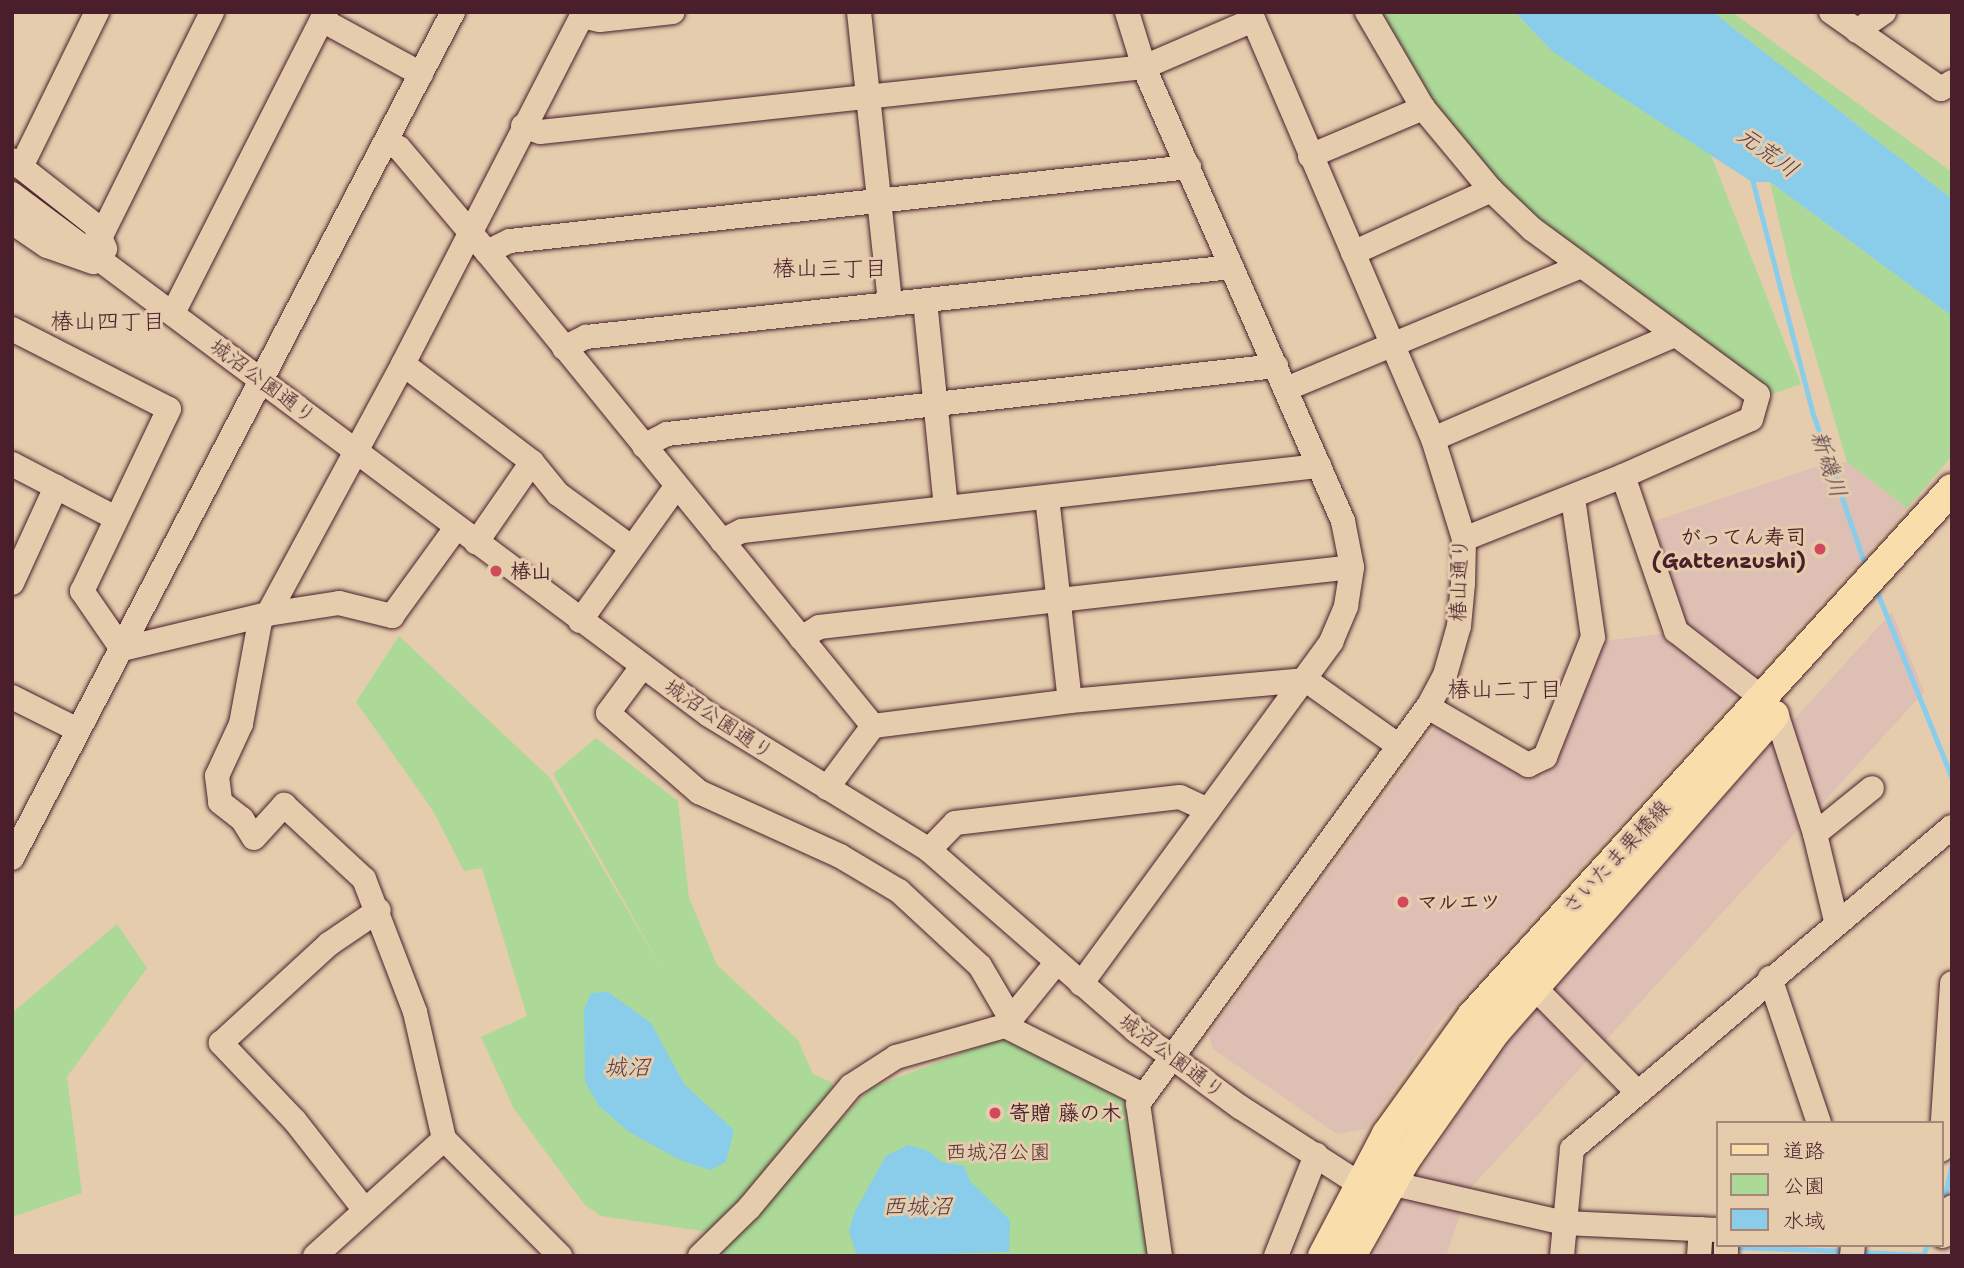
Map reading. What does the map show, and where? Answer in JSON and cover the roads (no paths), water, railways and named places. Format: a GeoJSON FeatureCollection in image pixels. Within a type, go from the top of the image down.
{"type":"FeatureCollection","features":[{"type":"Feature","properties":{"kind":"main road","name":"さいたま栗橋線"},"geometry":{"type":"LineString","coordinates":[[1351,1256],[1390,1183],[1468,1068],[1532,986],[1952,489]]}},
{"type":"Feature","properties":{"kind":"main road","name":"さいたま栗橋線"},"geometry":{"type":"LineString","coordinates":[[1323,1256],[1358,1182],[1409,1101],[1472,1016],[1952,516]]}},
{"type":"Feature","properties":{"kind":"street"},"geometry":{"type":"LineString","coordinates":[[97,12],[17,164],[94,225],[113,269]]}},
{"type":"Feature","properties":{"kind":"street"},"geometry":{"type":"LineString","coordinates":[[100,238],[212,12]]}},
{"type":"Feature","properties":{"kind":"street"},"geometry":{"type":"LineString","coordinates":[[13,858],[263,382],[453,12]]}},
{"type":"Feature","properties":{"kind":"street"},"geometry":{"type":"LineString","coordinates":[[560,1256],[444,1139],[415,1012],[379,910],[364,879],[284,805],[254,838],[242,818],[220,802],[217,776],[241,724],[265,615],[404,364],[583,14],[600,20],[673,12]]}},
{"type":"Feature","properties":{"kind":"street"},"geometry":{"type":"LineString","coordinates":[[859,12],[890,304]]}},
{"type":"Feature","properties":{"kind":"street"},"geometry":{"type":"LineString","coordinates":[[1081,984],[1306,680],[1346,606],[1352,567],[1343,521],[1144,67],[1126,12]]}},
{"type":"Feature","properties":{"kind":"street"},"geometry":{"type":"LineString","coordinates":[[1367,12],[1423,108],[1492,190],[1532,229],[1758,395],[1751,419],[1573,499],[1464,539]]}},
{"type":"Feature","properties":{"kind":"street"},"geometry":{"type":"LineString","coordinates":[[1831,12],[1941,89],[1952,82]]}},
{"type":"Feature","properties":{"kind":"street"},"geometry":{"type":"LineString","coordinates":[[1857,31],[1884,12]]}},
{"type":"Feature","properties":{"kind":"street"},"geometry":{"type":"LineString","coordinates":[[173,313],[324,16],[421,74]]}},
{"type":"Feature","properties":{"kind":"street"},"geometry":{"type":"LineString","coordinates":[[523,127],[540,132],[1144,67],[1252,16]]}},
{"type":"Feature","properties":{"kind":"street","name":"椿山通り"},"geometry":{"type":"LineString","coordinates":[[1143,1095],[1428,707],[1445,675],[1459,626],[1464,539],[1433,439],[1252,16]]}},
{"type":"Feature","properties":{"kind":"street"},"geometry":{"type":"LineString","coordinates":[[1310,156],[1423,108]]}},
{"type":"Feature","properties":{"kind":"street"},"geometry":{"type":"LineString","coordinates":[[387,142],[399,148],[487,252],[873,726]]}},
{"type":"Feature","properties":{"kind":"street"},"geometry":{"type":"LineString","coordinates":[[487,252],[510,241],[1189,167]]}},
{"type":"Feature","properties":{"kind":"street"},"geometry":{"type":"LineString","coordinates":[[1353,253],[1492,190]]}},
{"type":"Feature","properties":{"kind":"street","name":"城沼公園通り"},"geometry":{"type":"LineString","coordinates":[[12,194],[709,715],[929,850],[1081,984],[1170,1056],[1358,1182]]}},
{"type":"Feature","properties":{"kind":"street"},"geometry":{"type":"LineString","coordinates":[[12,222],[47,246],[113,269]]}},
{"type":"Feature","properties":{"kind":"street"},"geometry":{"type":"LineString","coordinates":[[1286,389],[1581,266]]}},
{"type":"Feature","properties":{"kind":"street"},"geometry":{"type":"LineString","coordinates":[[564,348],[586,337],[1231,267]]}},
{"type":"Feature","properties":{"kind":"street"},"geometry":{"type":"LineString","coordinates":[[925,301],[946,507]]}},
{"type":"Feature","properties":{"kind":"street"},"geometry":{"type":"LineString","coordinates":[[12,330],[169,409],[114,517],[82,591],[122,649]]}},
{"type":"Feature","properties":{"kind":"street"},"geometry":{"type":"LineString","coordinates":[[1433,439],[1674,335]]}},
{"type":"Feature","properties":{"kind":"street"},"geometry":{"type":"LineString","coordinates":[[404,364],[533,462],[558,494],[631,547]]}},
{"type":"Feature","properties":{"kind":"street"},"geometry":{"type":"LineString","coordinates":[[645,446],[667,434],[1276,366]]}},
{"type":"Feature","properties":{"kind":"street"},"geometry":{"type":"LineString","coordinates":[[476,543],[533,462]]}},
{"type":"Feature","properties":{"kind":"street"},"geometry":{"type":"LineString","coordinates":[[12,464],[114,517]]}},
{"type":"Feature","properties":{"kind":"street"},"geometry":{"type":"LineString","coordinates":[[722,541],[742,531],[1319,466]]}},
{"type":"Feature","properties":{"kind":"street"},"geometry":{"type":"LineString","coordinates":[[1623,476],[1676,631],[1769,705],[1815,834],[1836,921]]}},
{"type":"Feature","properties":{"kind":"street"},"geometry":{"type":"LineString","coordinates":[[12,583],[56,487]]}},
{"type":"Feature","properties":{"kind":"street"},"geometry":{"type":"LineString","coordinates":[[580,621],[677,487]]}},
{"type":"Feature","properties":{"kind":"street"},"geometry":{"type":"LineString","coordinates":[[1047,496],[1070,701]]}},
{"type":"Feature","properties":{"kind":"street"},"geometry":{"type":"LineString","coordinates":[[1428,707],[1528,765],[1545,757],[1593,637],[1573,499]]}},
{"type":"Feature","properties":{"kind":"street"},"geometry":{"type":"LineString","coordinates":[[122,649],[265,615],[339,603],[392,616],[456,528]]}},
{"type":"Feature","properties":{"kind":"street"},"geometry":{"type":"LineString","coordinates":[[801,638],[820,627],[1352,567]]}},
{"type":"Feature","properties":{"kind":"street"},"geometry":{"type":"LineString","coordinates":[[642,667],[608,713],[699,792],[840,856],[899,891],[980,966],[1008,1023],[1143,1095],[1138,1114],[1160,1256]]}},
{"type":"Feature","properties":{"kind":"street"},"geometry":{"type":"LineString","coordinates":[[827,788],[873,726],[1070,701],[1306,680],[1399,746]]}},
{"type":"Feature","properties":{"kind":"street"},"geometry":{"type":"LineString","coordinates":[[12,697],[78,730]]}},
{"type":"Feature","properties":{"kind":"street"},"geometry":{"type":"LineString","coordinates":[[1815,834],[1872,788]]}},
{"type":"Feature","properties":{"kind":"street"},"geometry":{"type":"LineString","coordinates":[[929,850],[955,823],[1180,797],[1208,810]]}},
{"type":"Feature","properties":{"kind":"street"},"geometry":{"type":"LineString","coordinates":[[1562,1256],[1572,1149],[1836,921],[1952,827]]}},
{"type":"Feature","properties":{"kind":"street"},"geometry":{"type":"LineString","coordinates":[[364,1209],[295,1121],[221,1044],[329,944],[379,910]]}},
{"type":"Feature","properties":{"kind":"street"},"geometry":{"type":"LineString","coordinates":[[700,1256],[749,1208],[851,1086],[896,1057],[1008,1023],[1057,962]]}},
{"type":"Feature","properties":{"kind":"street"},"geometry":{"type":"LineString","coordinates":[[1770,978],[1818,1121]]}},
{"type":"Feature","properties":{"kind":"street"},"geometry":{"type":"LineString","coordinates":[[1943,1121],[1952,983]]}},
{"type":"Feature","properties":{"kind":"street"},"geometry":{"type":"LineString","coordinates":[[1532,986],[1637,1092]]}},
{"type":"Feature","properties":{"kind":"street"},"geometry":{"type":"LineString","coordinates":[[315,1256],[444,1139]]}},
{"type":"Feature","properties":{"kind":"street"},"geometry":{"type":"LineString","coordinates":[[1276,1256],[1315,1155]]}},
{"type":"Feature","properties":{"kind":"street"},"geometry":{"type":"LineString","coordinates":[[1358,1182],[1390,1183],[1564,1223],[1709,1229],[1699,1256]]}},
{"type":"Feature","properties":{"kind":"street"},"geometry":{"type":"LineString","coordinates":[[1945,1237],[1952,1207]]}},
{"type":"Feature","properties":{"kind":"water","name":"元荒川"},"geometry":{"type":"Polygon","coordinates":[[[1515,12],[1713,12],[1952,199],[1952,316],[1770,182],[1752,182],[1552,51],[1515,12]]]}},
{"type":"Feature","properties":{"kind":"water","name":"城沼"},"geometry":{"type":"Polygon","coordinates":[[[608,992],[651,1023],[684,1084],[734,1130],[726,1162],[710,1170],[680,1160],[629,1132],[599,1106],[585,1082],[584,1010],[591,993],[608,992]]]}},
{"type":"Feature","properties":{"kind":"water","name":"西城沼"},"geometry":{"type":"Polygon","coordinates":[[[908,1145],[929,1151],[941,1162],[964,1166],[970,1181],[1010,1220],[1009,1252],[857,1256],[849,1231],[855,1211],[886,1156],[908,1145]]]}},
{"type":"Feature","properties":{"kind":"waterway","name":"新磯川"},"geometry":{"type":"LineString","coordinates":[[1751,175],[1813,414],[1866,568]]}},
{"type":"Feature","properties":{"kind":"waterway","name":"新磯川"},"geometry":{"type":"LineString","coordinates":[[1875,587],[1952,779]]}},
{"type":"Feature","properties":{"kind":"waterway","name":"新磯川"},"geometry":{"type":"LineString","coordinates":[[1943,1204],[1952,1163]]}},
{"type":"Feature","properties":{"kind":"waterway","name":"新磯川"},"geometry":{"type":"LineString","coordinates":[[1733,1247],[1846,1251]]}},
{"type":"Feature","properties":{"kind":"waterway","name":"新磯川"},"geometry":{"type":"LineString","coordinates":[[1859,1252],[1923,1255],[1926,1247]]}},
{"type":"Feature","properties":{"kind":"place","name":"がってん寿司 (Gattenzushi)"},"geometry":{"type":"Point","coordinates":[1820,549]}},
{"type":"Feature","properties":{"kind":"place","name":"椿山"},"geometry":{"type":"Point","coordinates":[496,571]}},
{"type":"Feature","properties":{"kind":"place","name":"マルエツ"},"geometry":{"type":"Point","coordinates":[1403,902]}},
{"type":"Feature","properties":{"kind":"place","name":"寄贈 藤の木"},"geometry":{"type":"Point","coordinates":[995,1113]}},
{"type":"Feature","properties":{"kind":"district","name":"椿山三丁目"},"geometry":{"type":"Point","coordinates":[830,268]}},
{"type":"Feature","properties":{"kind":"district","name":"椿山四丁目"},"geometry":{"type":"Point","coordinates":[108,321]}},
{"type":"Feature","properties":{"kind":"district","name":"椿山二丁目"},"geometry":{"type":"Point","coordinates":[1505,689]}},
{"type":"Feature","properties":{"kind":"park label","name":"西城沼公園"},"geometry":{"type":"Point","coordinates":[998,1152]}}]}
